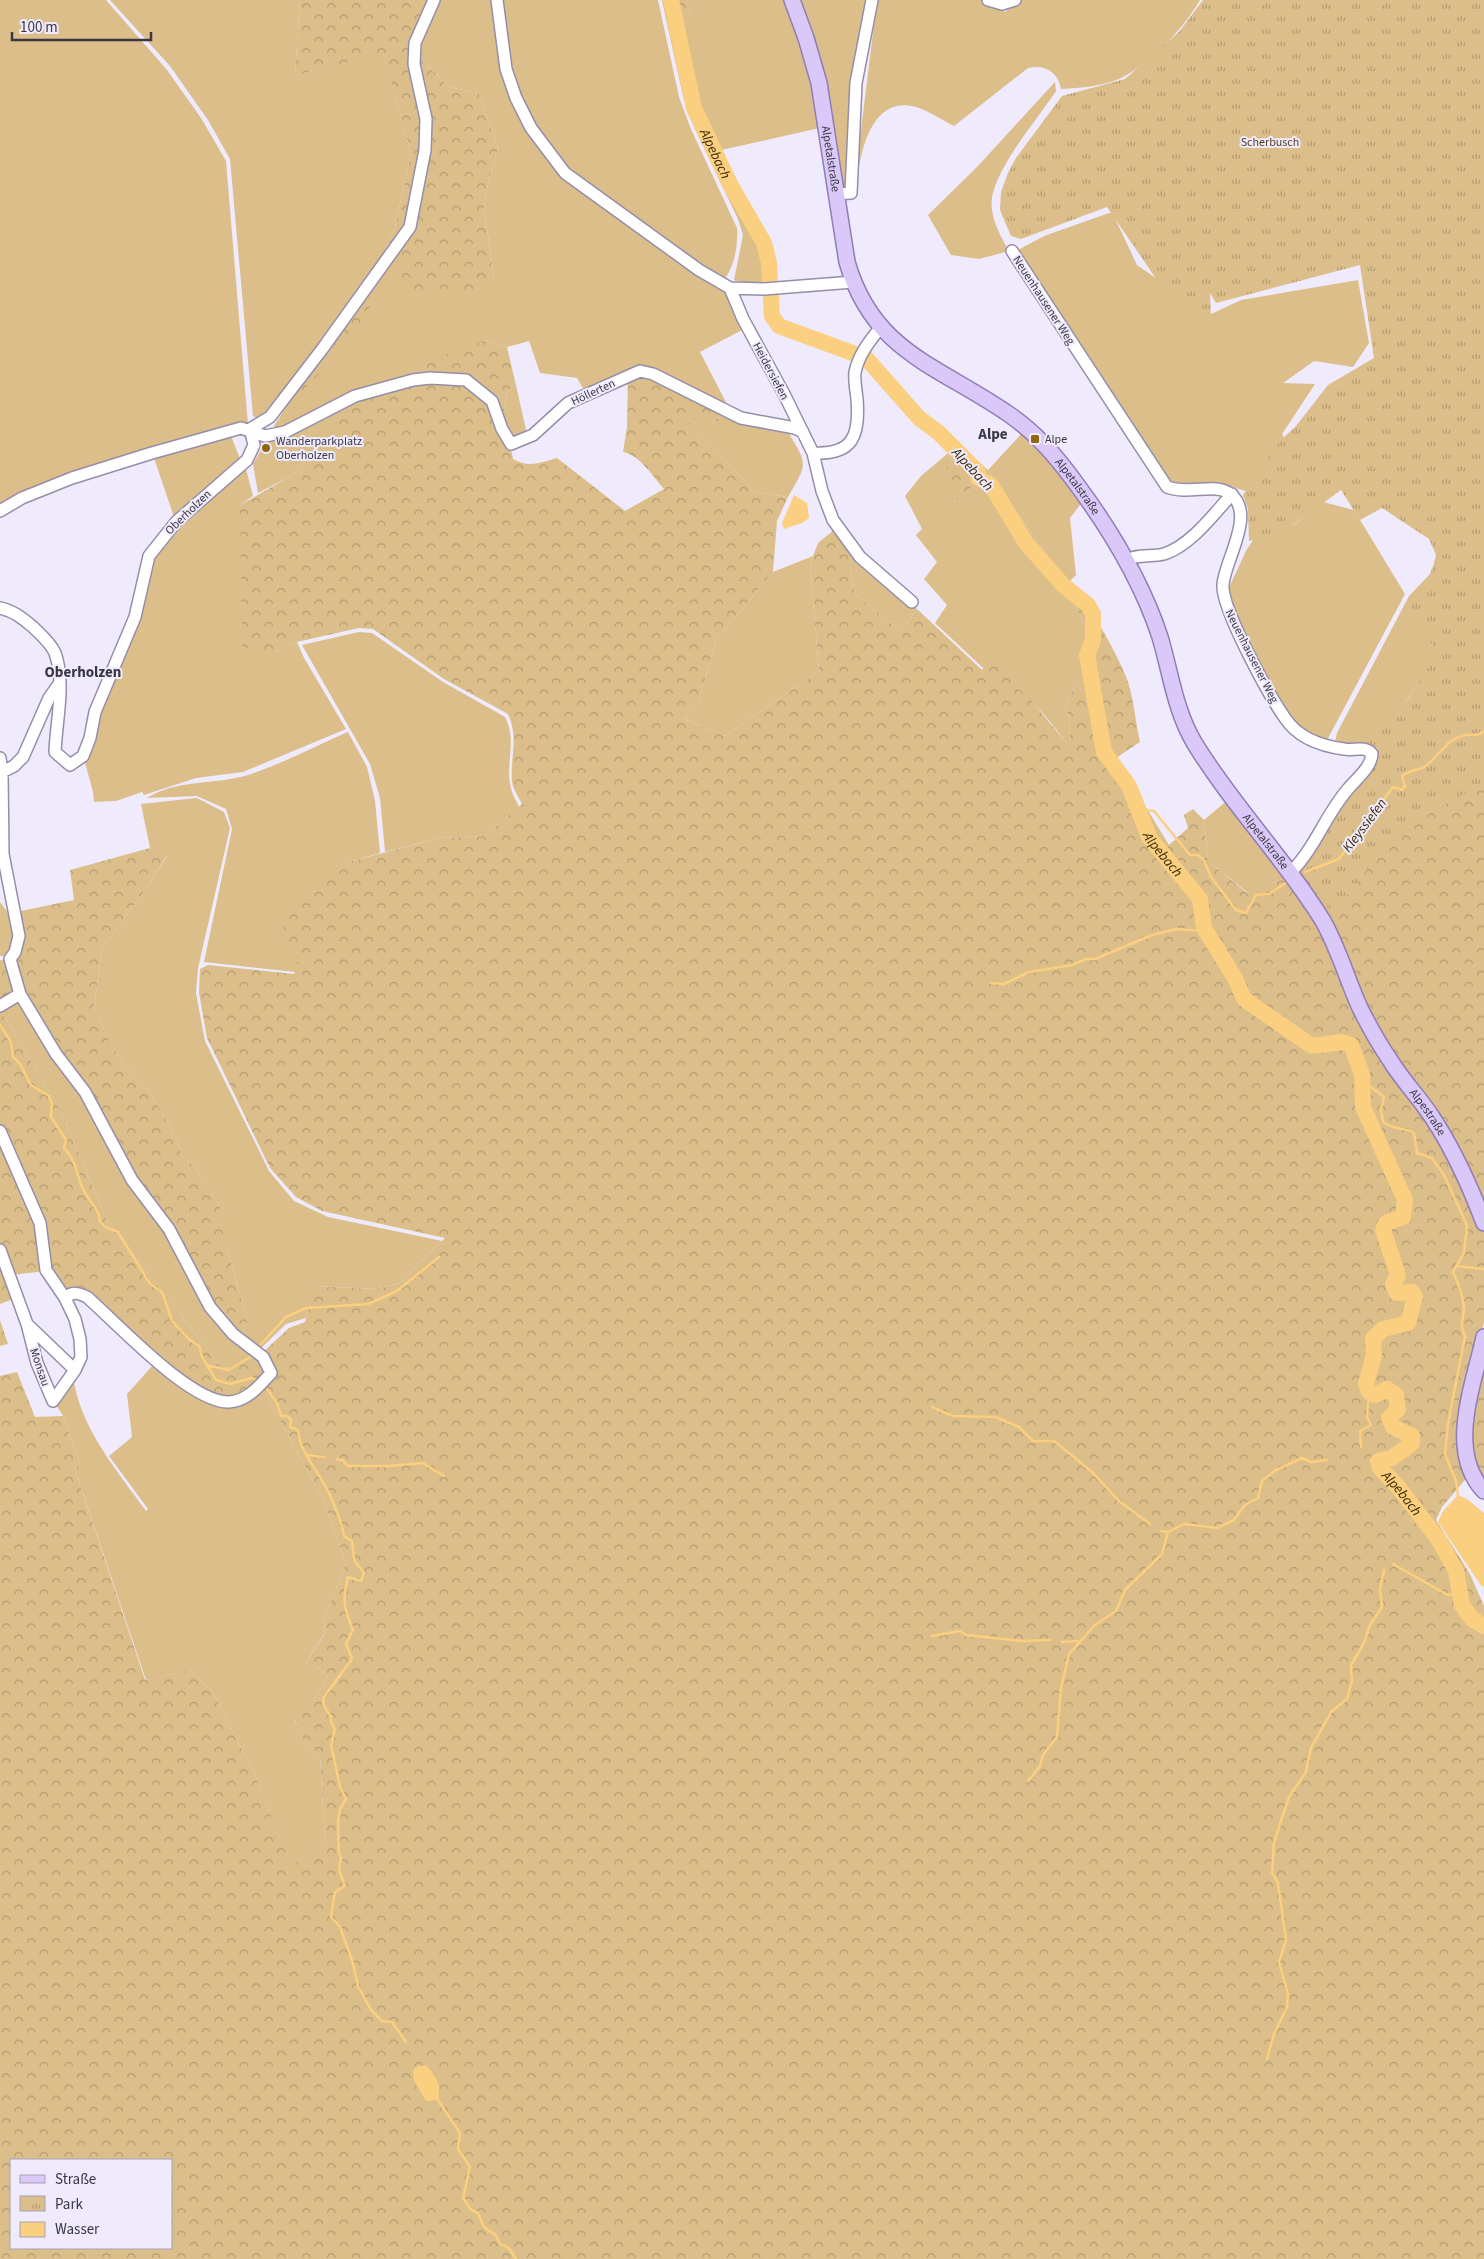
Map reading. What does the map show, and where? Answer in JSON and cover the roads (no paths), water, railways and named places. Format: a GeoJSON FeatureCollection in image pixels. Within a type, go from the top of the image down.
{"type":"FeatureCollection","features":[{"type":"Feature","properties":{"kind":"main road","name":"Alpetalstraße"},"geometry":{"type":"LineString","coordinates":[[792,0],[820,83],[847,262],[853,282],[880,328],[923,363],[988,400],[1042,440],[1078,486],[1126,560],[1140,586],[1151,612],[1180,714],[1195,744],[1291,872],[1332,938],[1360,1009]]}},
{"type":"Feature","properties":{"kind":"main road","name":"Alpestraße"},"geometry":{"type":"LineString","coordinates":[[1360,1009],[1391,1062],[1432,1116],[1469,1182],[1484,1223]]}},
{"type":"Feature","properties":{"kind":"main road"},"geometry":{"type":"LineString","coordinates":[[1484,1336],[1463,1438],[1465,1455],[1472,1475],[1484,1491]]}},
{"type":"Feature","properties":{"kind":"street"},"geometry":{"type":"LineString","coordinates":[[0,511],[22,498],[72,478],[241,428],[250,430],[270,417],[323,348],[410,227],[425,150],[426,134],[426,119],[414,64],[416,43],[434,0]]}},
{"type":"Feature","properties":{"kind":"street"},"geometry":{"type":"LineString","coordinates":[[497,0],[506,69],[516,98],[531,128],[565,173],[625,218],[700,270],[730,288],[764,289],[853,282]]}},
{"type":"Feature","properties":{"kind":"street"},"geometry":{"type":"LineString","coordinates":[[836,194],[851,193],[856,83],[872,0]]}},
{"type":"Feature","properties":{"kind":"street"},"geometry":{"type":"LineString","coordinates":[[988,0],[1002,4],[1015,0]]}},
{"type":"Feature","properties":{"kind":"street","name":"Neuenhausener Weg"},"geometry":{"type":"LineString","coordinates":[[1012,251],[1167,487],[1180,491],[1220,488],[1232,494],[1241,512],[1238,534],[1222,584],[1223,598],[1272,698],[1286,720],[1303,736],[1317,743],[1345,750],[1364,749],[1372,754],[1368,765],[1345,792],[1308,850],[1291,872]]}},
{"type":"Feature","properties":{"kind":"street","name":"Heidersiefen"},"geometry":{"type":"LineString","coordinates":[[730,288],[743,318],[813,453],[822,491],[833,520],[860,558],[912,602]]}},
{"type":"Feature","properties":{"kind":"street"},"geometry":{"type":"LineString","coordinates":[[813,453],[832,454],[842,450],[856,430],[858,406],[855,373],[860,357],[880,328]]}},
{"type":"Feature","properties":{"kind":"street","name":"Höllerten"},"geometry":{"type":"LineString","coordinates":[[250,430],[265,436],[285,432],[356,396],[392,384],[430,378],[466,380],[492,401],[502,429],[511,444],[533,435],[568,403],[640,371],[653,374],[741,418],[795,428],[803,432]]}},
{"type":"Feature","properties":{"kind":"street","name":"Oberholzen"},"geometry":{"type":"LineString","coordinates":[[0,608],[22,618],[50,645],[54,652],[58,666],[59,684],[55,752],[63,761],[70,765],[83,756],[90,738],[95,712],[134,617],[149,556],[176,522],[247,460],[254,444],[250,430]]}},
{"type":"Feature","properties":{"kind":"street"},"geometry":{"type":"LineString","coordinates":[[1126,560],[1131,556],[1146,557],[1166,553],[1196,533],[1232,494]]}},
{"type":"Feature","properties":{"kind":"street"},"geometry":{"type":"LineString","coordinates":[[2,772],[14,766],[24,757],[49,698],[59,684]]}},
{"type":"Feature","properties":{"kind":"street"},"geometry":{"type":"LineString","coordinates":[[0,758],[2,772],[3,854],[19,936],[15,952],[10,959],[20,994],[56,1054],[85,1092],[132,1180],[169,1229],[210,1307],[233,1334],[263,1357],[272,1373],[252,1394],[230,1402],[209,1398],[171,1374],[87,1297],[78,1293],[68,1296]]}},
{"type":"Feature","properties":{"kind":"street"},"geometry":{"type":"LineString","coordinates":[[0,1006],[20,994]]}},
{"type":"Feature","properties":{"kind":"street","name":"Monsau"},"geometry":{"type":"LineString","coordinates":[[0,1131],[40,1223],[46,1270],[68,1296],[80,1339],[81,1357],[75,1370],[53,1401],[37,1363],[28,1324],[0,1250]]}},
{"type":"Feature","properties":{"kind":"street","name":"Monsau"},"geometry":{"type":"LineString","coordinates":[[28,1324],[75,1370]]}},
{"type":"Feature","properties":{"kind":"water"},"geometry":{"type":"Polygon","coordinates":[[[794,495],[807,503],[809,518],[802,523],[784,529],[782,523],[794,495]]]}},
{"type":"Feature","properties":{"kind":"water"},"geometry":{"type":"Polygon","coordinates":[[[1458,1495],[1467,1499],[1484,1513],[1484,1586],[1482,1587],[1438,1522],[1443,1511],[1458,1495]]]}},
{"type":"Feature","properties":{"kind":"water"},"geometry":{"type":"Polygon","coordinates":[[[426,2065],[433,2073],[439,2085],[438,2100],[426,2101],[414,2081],[413,2070],[418,2066],[426,2065]]]}},
{"type":"Feature","properties":{"kind":"waterway","name":"Alpebach"},"geometry":{"type":"LineString","coordinates":[[671,0],[694,108],[730,184],[764,243],[769,263],[772,316],[779,326],[866,358],[919,418],[939,433],[978,472],[978,478],[991,485],[1026,543],[1063,585],[1088,605],[1093,614],[1093,640],[1087,655],[1104,752],[1129,786],[1149,837],[1200,899],[1204,928],[1236,980],[1244,999],[1312,1046],[1342,1042],[1351,1045],[1362,1074],[1363,1107],[1405,1200],[1403,1217],[1386,1223],[1383,1230],[1398,1275],[1393,1284],[1397,1293],[1412,1292],[1415,1296],[1408,1323],[1383,1329],[1373,1339],[1374,1355],[1366,1384],[1369,1392],[1375,1395],[1387,1389],[1396,1395],[1398,1409],[1389,1418],[1393,1427],[1412,1436],[1412,1443],[1392,1458],[1378,1461],[1380,1468],[1399,1488],[1439,1540],[1456,1571],[1462,1605],[1472,1619],[1484,1626]]}},
{"type":"Feature","properties":{"kind":"waterway","name":"Kleyssiefen"},"geometry":{"type":"LineString","coordinates":[[1305,872],[1339,859],[1393,787],[1402,790],[1405,786],[1402,776],[1424,767],[1453,740],[1465,735],[1477,735],[1484,731]]}},
{"type":"Feature","properties":{"kind":"waterway","name":"Kleyssiefen"},"geometry":{"type":"LineString","coordinates":[[1138,809],[1154,811],[1190,855],[1198,855],[1203,859],[1211,877],[1236,910],[1246,913],[1256,895],[1269,894],[1289,881]]}},
{"type":"Feature","properties":{"kind":"waterway"},"geometry":{"type":"LineString","coordinates":[[991,983],[1004,984],[1029,972],[1072,965],[1086,959],[1095,959],[1152,935],[1177,929],[1200,931],[1204,928]]}},
{"type":"Feature","properties":{"kind":"waterway"},"geometry":{"type":"LineString","coordinates":[[0,1025],[11,1042],[13,1057],[20,1064],[31,1085],[49,1096],[52,1104],[51,1117],[66,1140],[64,1148],[73,1162],[82,1187],[95,1208],[100,1221],[105,1227],[118,1232],[150,1284],[161,1291],[172,1321],[190,1340],[200,1347],[201,1355],[216,1380],[230,1384],[252,1378],[257,1381]]}},
{"type":"Feature","properties":{"kind":"waterway"},"geometry":{"type":"LineString","coordinates":[[1362,1080],[1384,1097],[1381,1109],[1383,1122],[1392,1127],[1414,1133],[1417,1153],[1432,1158],[1444,1175],[1467,1225],[1464,1253],[1453,1272],[1463,1300],[1462,1325],[1465,1336],[1448,1424],[1445,1454],[1456,1481],[1458,1495]]}},
{"type":"Feature","properties":{"kind":"waterway"},"geometry":{"type":"LineString","coordinates":[[261,1344],[286,1317],[306,1308],[368,1304],[397,1291],[439,1257]]}},
{"type":"Feature","properties":{"kind":"waterway"},"geometry":{"type":"LineString","coordinates":[[1456,1266],[1484,1269]]}},
{"type":"Feature","properties":{"kind":"waterway"},"geometry":{"type":"LineString","coordinates":[[209,1366],[229,1370],[253,1355]]}},
{"type":"Feature","properties":{"kind":"waterway"},"geometry":{"type":"LineString","coordinates":[[267,1389],[277,1403],[281,1416],[287,1416],[291,1420],[290,1427],[298,1430],[304,1451],[333,1501],[344,1536],[352,1541],[354,1560],[364,1573],[361,1581],[348,1577],[345,1592],[346,1610],[353,1630],[346,1643],[352,1659],[324,1697],[323,1704],[331,1717],[331,1722],[335,1729],[331,1745],[340,1787],[346,1799],[340,1809],[338,1823],[339,1853],[341,1858],[339,1870],[345,1886],[335,1892],[331,1917],[340,1927],[352,1960],[358,1986],[371,2010],[382,2021],[392,2022],[406,2042]]}},
{"type":"Feature","properties":{"kind":"waterway"},"geometry":{"type":"LineString","coordinates":[[1361,1447],[1360,1431],[1371,1425],[1367,1417],[1369,1392]]}},
{"type":"Feature","properties":{"kind":"waterway"},"geometry":{"type":"LineString","coordinates":[[932,1407],[953,1416],[996,1417],[1019,1427],[1033,1441],[1054,1441],[1092,1472],[1119,1501],[1150,1524]]}},
{"type":"Feature","properties":{"kind":"waterway"},"geometry":{"type":"LineString","coordinates":[[307,1455],[324,1457]]}},
{"type":"Feature","properties":{"kind":"waterway"},"geometry":{"type":"LineString","coordinates":[[1028,1781],[1040,1766],[1043,1755],[1057,1737],[1061,1688],[1069,1654],[1095,1625],[1116,1611],[1125,1590],[1162,1554],[1168,1532],[1184,1524],[1217,1528],[1234,1520],[1245,1505],[1258,1498],[1262,1481],[1276,1470],[1302,1458],[1311,1462],[1327,1460]]}},
{"type":"Feature","properties":{"kind":"waterway"},"geometry":{"type":"LineString","coordinates":[[337,1459],[342,1460],[348,1466],[388,1466],[423,1463],[444,1476]]}},
{"type":"Feature","properties":{"kind":"waterway"},"geometry":{"type":"LineString","coordinates":[[1161,1531],[1168,1532]]}},
{"type":"Feature","properties":{"kind":"waterway"},"geometry":{"type":"LineString","coordinates":[[1393,1564],[1446,1594],[1459,1596]]}},
{"type":"Feature","properties":{"kind":"waterway"},"geometry":{"type":"LineString","coordinates":[[1267,2059],[1274,2034],[1287,2007],[1288,1994],[1279,1962],[1286,1940],[1278,1883],[1272,1873],[1274,1842],[1289,1797],[1306,1772],[1311,1748],[1331,1712],[1347,1699],[1352,1681],[1351,1665],[1364,1643],[1370,1625],[1382,1607],[1380,1589],[1384,1570]]}},
{"type":"Feature","properties":{"kind":"waterway"},"geometry":{"type":"LineString","coordinates":[[932,1636],[960,1631],[966,1635],[1023,1641],[1050,1640]]}},
{"type":"Feature","properties":{"kind":"waterway"},"geometry":{"type":"LineString","coordinates":[[1062,1642],[1078,1641]]}},
{"type":"Feature","properties":{"kind":"waterway"},"geometry":{"type":"LineString","coordinates":[[436,2097],[460,2133],[458,2149],[470,2167],[463,2198],[471,2210],[478,2213],[484,2226],[495,2234],[500,2244],[509,2248],[516,2259]]}},
{"type":"Feature","properties":{"kind":"place","name":"Alpe"},"geometry":{"type":"Point","coordinates":[1035,439]}},
{"type":"Feature","properties":{"kind":"place","name":"Wanderparkplatz Oberholzen"},"geometry":{"type":"Point","coordinates":[266,448]}},
{"type":"Feature","properties":{"kind":"district","name":"Alpe"},"geometry":{"type":"Point","coordinates":[993,434]}},
{"type":"Feature","properties":{"kind":"district","name":"Oberholzen"},"geometry":{"type":"Point","coordinates":[83,672]}},
{"type":"Feature","properties":{"kind":"park label","name":"Scherbusch"},"geometry":{"type":"Point","coordinates":[1270,142]}}]}
